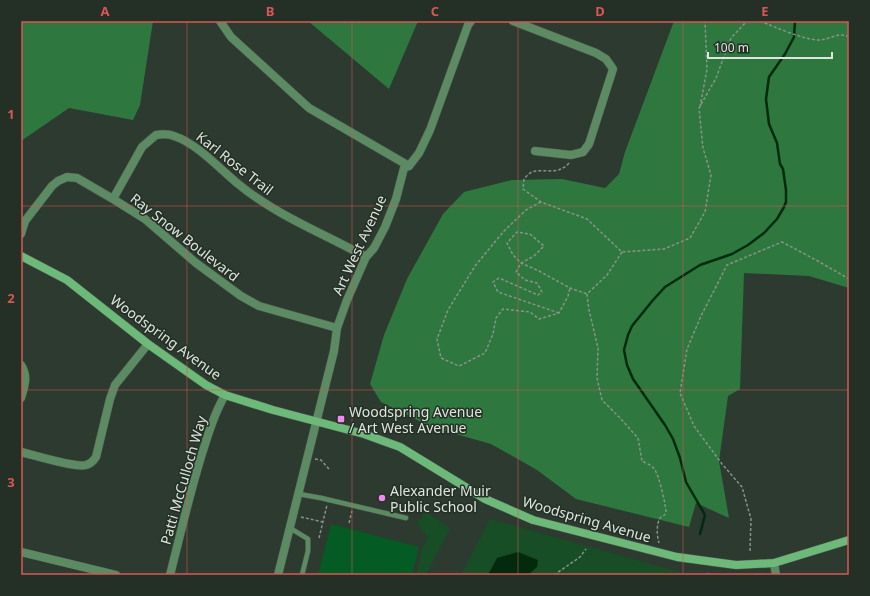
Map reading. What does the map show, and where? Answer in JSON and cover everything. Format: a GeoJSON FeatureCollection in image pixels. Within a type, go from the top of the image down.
{"type":"FeatureCollection","features":[{"type":"Feature","properties":{"kind":"street"},"geometry":{"type":"LineString","coordinates":[[220,21],[230,37],[308,108],[409,166]]}},
{"type":"Feature","properties":{"kind":"street","name":"Art West Avenue"},"geometry":{"type":"LineString","coordinates":[[278,575],[317,422],[334,350],[337,328],[366,257],[374,248],[385,227],[396,199],[404,168],[409,166],[419,153],[430,130],[468,25],[472,21]]}},
{"type":"Feature","properties":{"kind":"street"},"geometry":{"type":"LineString","coordinates":[[513,21],[596,53],[606,59],[613,69],[589,144],[583,152],[571,155],[536,151]]}},
{"type":"Feature","properties":{"kind":"street","name":"Karl Rose Trail"},"geometry":{"type":"LineString","coordinates":[[113,199],[142,147],[156,135],[173,135],[186,142],[261,201],[282,214],[366,257]]}},
{"type":"Feature","properties":{"kind":"street","name":"Ray Snow Boulevard"},"geometry":{"type":"LineString","coordinates":[[21,234],[25,221],[52,186],[58,181],[67,177],[77,178],[145,219],[196,263],[241,296],[259,306],[337,328]]}},
{"type":"Feature","properties":{"kind":"street","name":"Woodspring Avenue"},"geometry":{"type":"LineString","coordinates":[[21,256],[67,280],[148,344],[206,385],[226,395],[273,410],[364,434],[400,446],[485,499],[533,520],[677,557],[736,565],[774,563],[849,540]]}},
{"type":"Feature","properties":{"kind":"street"},"geometry":{"type":"LineString","coordinates":[[21,452],[74,465],[86,465],[93,461],[96,457],[110,399],[115,385],[148,344]]}},
{"type":"Feature","properties":{"kind":"street"},"geometry":{"type":"LineString","coordinates":[[21,364],[25,372],[26,382],[21,398]]}},
{"type":"Feature","properties":{"kind":"street","name":"Patti McCulloch Way"},"geometry":{"type":"LineString","coordinates":[[170,575],[195,478],[211,424],[217,408],[226,395]]}},
{"type":"Feature","properties":{"kind":"street"},"geometry":{"type":"LineString","coordinates":[[21,552],[116,575]]}},
{"type":"Feature","properties":{"kind":"street"},"geometry":{"type":"LineString","coordinates":[[774,563],[776,575]]}},
{"type":"Feature","properties":{"kind":"lane"},"geometry":{"type":"LineString","coordinates":[[299,494],[406,518]]}},
{"type":"Feature","properties":{"kind":"lane"},"geometry":{"type":"LineString","coordinates":[[290,528],[308,539],[308,551],[302,575]]}},
{"type":"Feature","properties":{"kind":"path"},"geometry":{"type":"LineString","coordinates":[[571,155],[569,162],[565,167],[556,170],[532,172],[524,179],[523,189],[541,202],[587,219],[622,252],[664,249],[690,238],[705,212],[711,176],[703,148],[699,108],[707,69],[706,21]]}},
{"type":"Feature","properties":{"kind":"path"},"geometry":{"type":"LineString","coordinates":[[699,108],[716,78],[731,38],[747,21]]}},
{"type":"Feature","properties":{"kind":"path"},"geometry":{"type":"LineString","coordinates":[[760,21],[805,38],[820,40],[836,35],[849,37]]}},
{"type":"Feature","properties":{"kind":"path"},"geometry":{"type":"LineString","coordinates":[[541,202],[526,210],[504,231],[475,266],[448,310],[437,339],[441,358],[459,366],[485,352],[493,334],[496,318],[503,309],[530,312],[539,319],[559,313],[568,296],[570,288]]}},
{"type":"Feature","properties":{"kind":"path"},"geometry":{"type":"LineString","coordinates":[[559,313],[498,292],[492,282],[499,278],[538,295],[542,292],[538,283],[525,280],[516,272],[521,263],[534,256],[544,246],[530,234],[517,232],[507,243],[513,255],[521,263],[570,288],[587,294]]}},
{"type":"Feature","properties":{"kind":"path"},"geometry":{"type":"LineString","coordinates":[[750,551],[751,519],[742,487],[722,464],[694,426],[680,393],[687,349],[701,316],[727,265],[782,242],[849,279]]}},
{"type":"Feature","properties":{"kind":"path"},"geometry":{"type":"LineString","coordinates":[[587,294],[607,275],[622,252]]}},
{"type":"Feature","properties":{"kind":"path"},"geometry":{"type":"LineString","coordinates":[[587,294],[589,310],[598,348],[597,378],[602,400],[638,438],[642,461],[655,469],[664,496],[666,512],[660,518],[658,524],[657,535],[659,543]]}},
{"type":"Feature","properties":{"kind":"path"},"geometry":{"type":"LineString","coordinates":[[315,458],[320,460],[329,469]]}},
{"type":"Feature","properties":{"kind":"path"},"geometry":{"type":"LineString","coordinates":[[319,538],[327,505]]}},
{"type":"Feature","properties":{"kind":"path"},"geometry":{"type":"LineString","coordinates":[[349,523],[354,506]]}},
{"type":"Feature","properties":{"kind":"path"},"geometry":{"type":"LineString","coordinates":[[301,517],[323,522]]}},
{"type":"Feature","properties":{"kind":"path"},"geometry":{"type":"LineString","coordinates":[[554,575],[580,557],[586,549]]}},
{"type":"Feature","properties":{"kind":"shaded area"},"geometry":{"type":"Polygon","coordinates":[[[21,21],[153,21],[140,105],[133,120],[69,108],[21,141],[21,21]]]}},
{"type":"Feature","properties":{"kind":"shaded area"},"geometry":{"type":"Polygon","coordinates":[[[308,21],[418,21],[389,89],[308,21]]]}},
{"type":"Feature","properties":{"kind":"shaded area"},"geometry":{"type":"Polygon","coordinates":[[[674,21],[849,21],[849,288],[809,276],[744,273],[740,389],[728,396],[719,461],[729,518],[696,503],[689,527],[576,499],[537,470],[491,444],[431,427],[381,402],[370,384],[384,335],[407,279],[443,214],[464,192],[512,180],[562,179],[605,188],[619,174],[625,152],[674,21]]]}},
{"type":"Feature","properties":{"kind":"shaded area"},"geometry":{"type":"Polygon","coordinates":[[[426,511],[450,529],[426,575],[416,575],[423,546],[428,538],[417,523],[426,511]]]}},
{"type":"Feature","properties":{"kind":"shaded area"},"geometry":{"type":"Polygon","coordinates":[[[490,519],[690,575],[461,575],[490,519]]]}},
{"type":"Feature","properties":{"kind":"shaded area"},"geometry":{"type":"Polygon","coordinates":[[[518,552],[538,560],[537,567],[528,575],[488,575],[497,558],[518,552]]]}},
{"type":"Feature","properties":{"kind":"building"},"geometry":{"type":"Polygon","coordinates":[[[331,524],[419,547],[412,575],[318,575],[331,524]]]}},
{"type":"Feature","properties":{"kind":"waterway"},"geometry":{"type":"LineString","coordinates":[[700,534],[705,515],[686,482],[680,458],[673,439],[633,379],[627,365],[624,350],[632,326],[665,287],[700,265],[732,254],[748,245],[764,233],[777,219],[784,207],[786,202],[786,190],[783,169],[780,164],[777,143],[769,124],[766,99],[769,77],[785,54],[794,37],[795,21]]}},
{"type":"Feature","properties":{"kind":"place","name":"Woodspring Avenue / Art West Avenue"},"geometry":{"type":"Point","coordinates":[341,419]}},
{"type":"Feature","properties":{"kind":"place","name":"Alexander Muir Public School"},"geometry":{"type":"Point","coordinates":[382,498]}}]}
